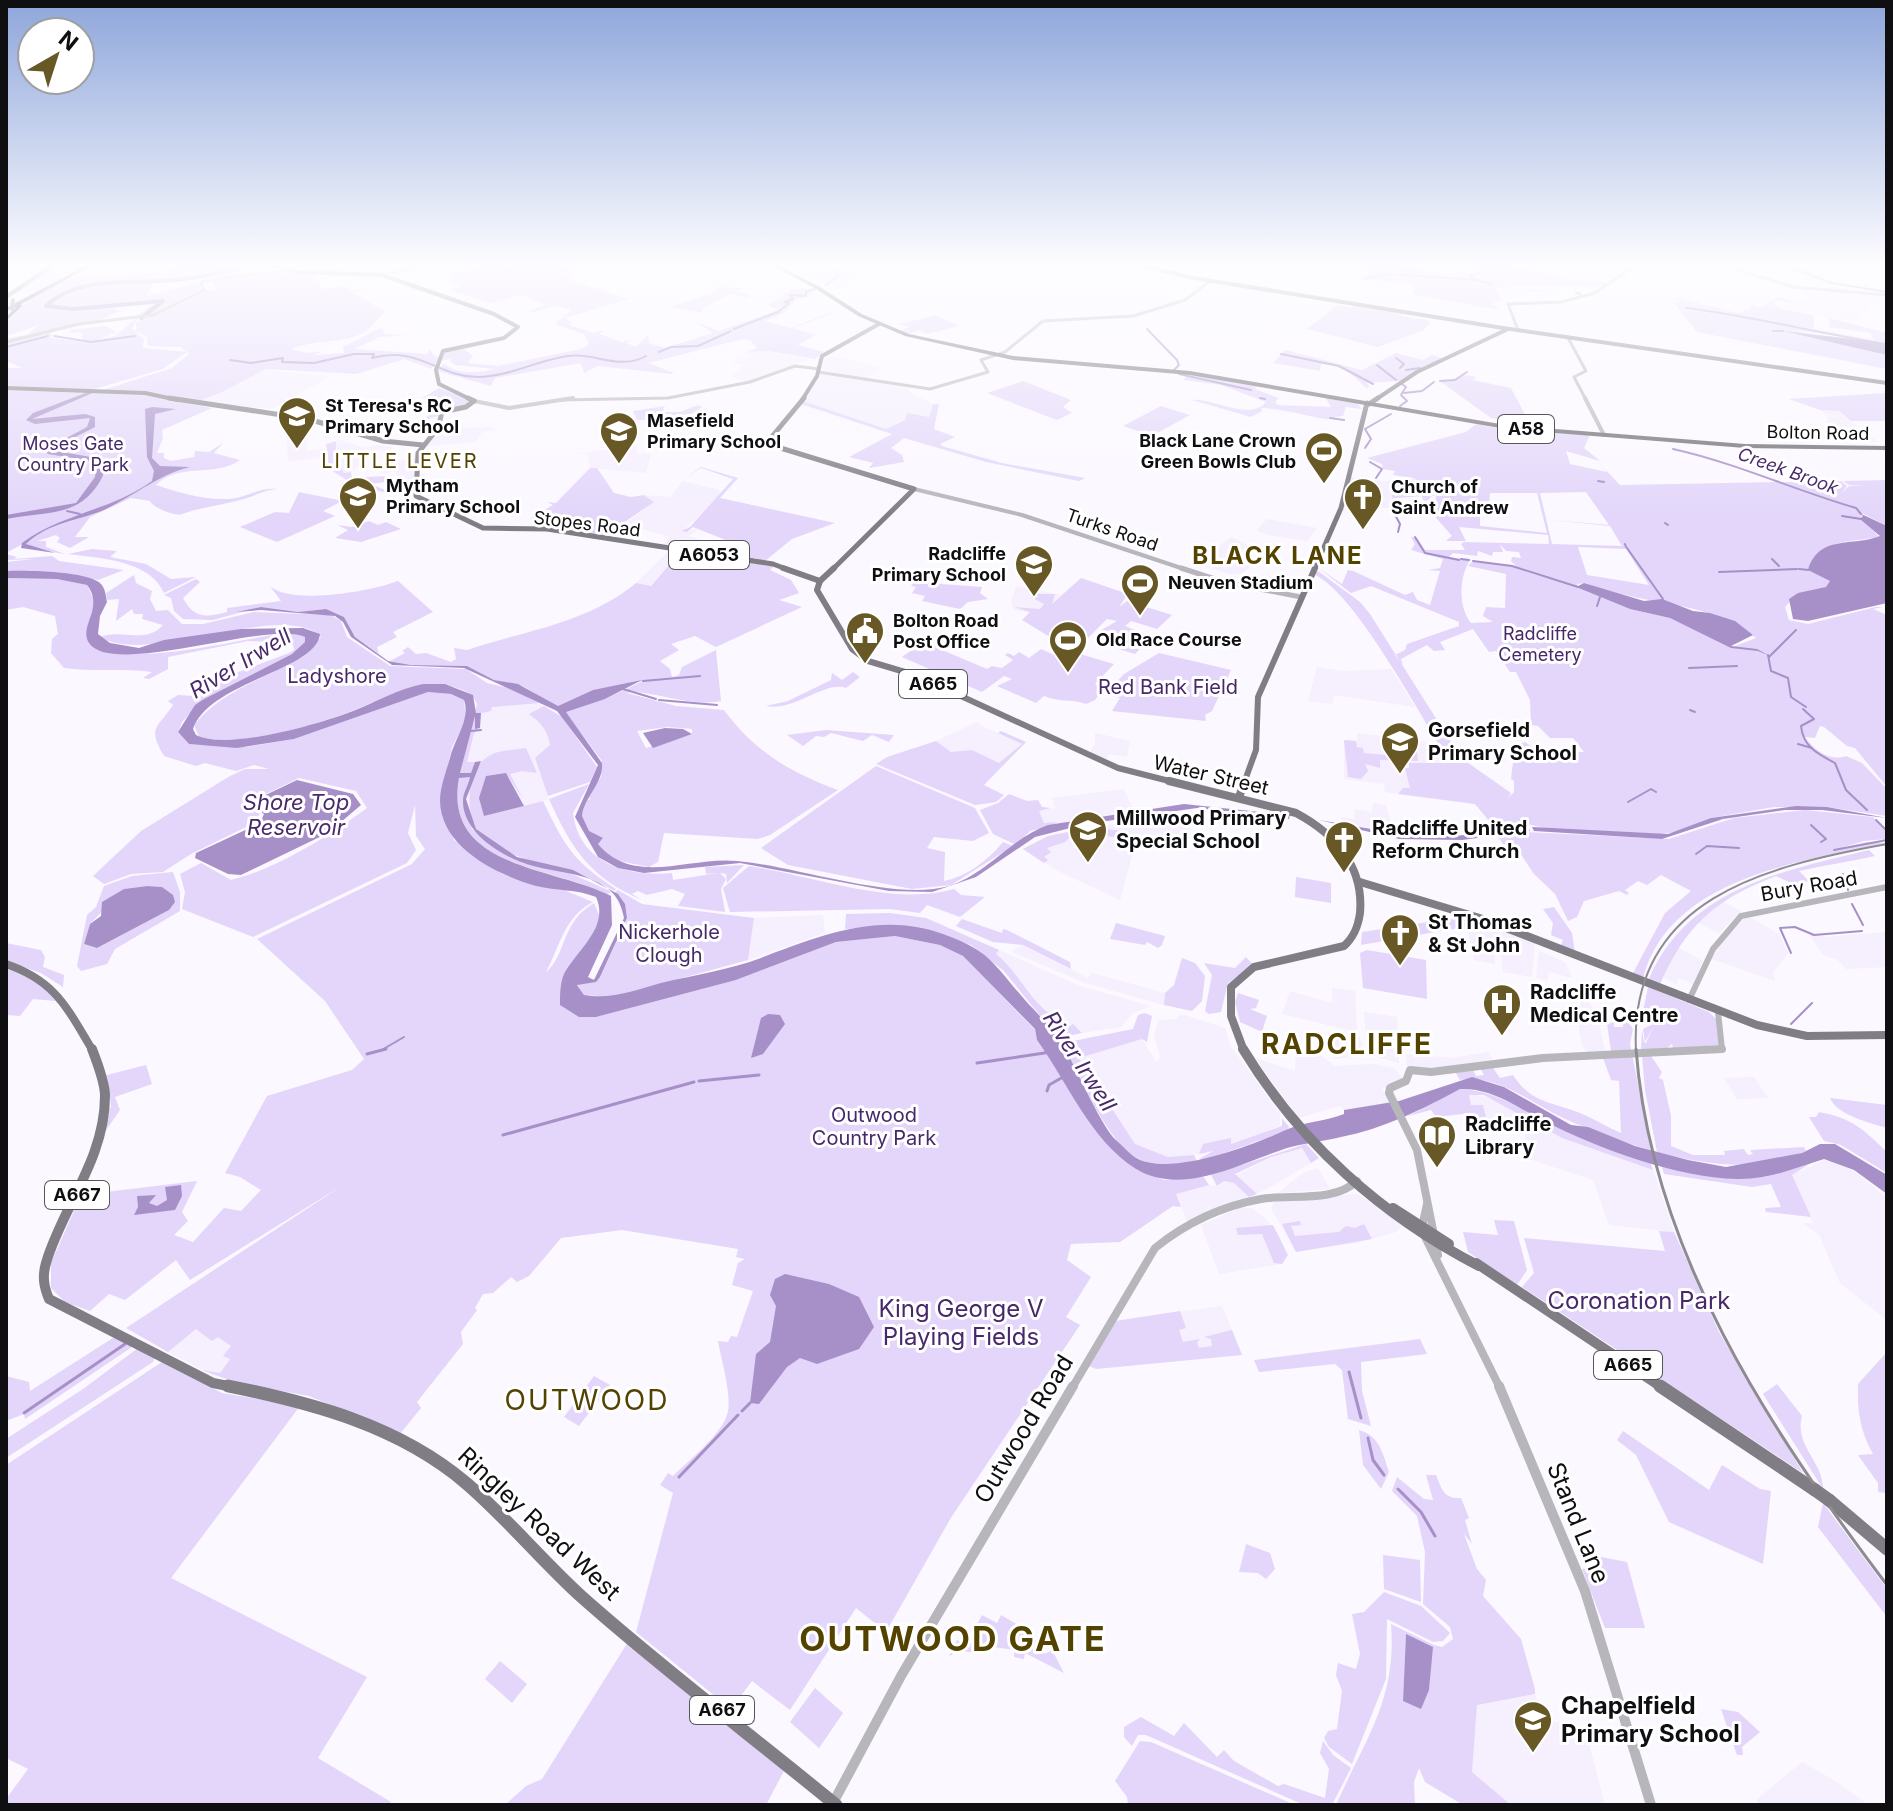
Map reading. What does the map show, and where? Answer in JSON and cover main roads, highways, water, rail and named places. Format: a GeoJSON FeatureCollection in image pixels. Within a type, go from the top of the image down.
{"type":"FeatureCollection","features":[{"type":"Feature","properties":{"kind":"highway","name":"A58"},"geometry":{"type":"LineString","coordinates":[[963,349],[1080,366],[1190,373],[1368,404]]}},
{"type":"Feature","properties":{"kind":"highway","name":"Bolton Road"},"geometry":{"type":"LineString","coordinates":[[1368,404],[1477,424],[1604,435],[1745,446],[1887,448]]}},
{"type":"Feature","properties":{"kind":"main road"},"geometry":{"type":"LineString","coordinates":[[6,388],[141,392],[192,404],[308,419],[383,441],[423,445],[438,428],[442,412],[464,408],[474,401],[441,387],[437,367],[445,350],[452,349]]}},
{"type":"Feature","properties":{"kind":"main road"},"geometry":{"type":"LineString","coordinates":[[820,581],[914,489],[774,446],[772,435],[794,414],[825,353],[833,349]]}},
{"type":"Feature","properties":{"kind":"main road"},"geometry":{"type":"LineString","coordinates":[[1239,797],[1257,747],[1258,697],[1341,508],[1368,404],[1417,372],[1464,349]]}},
{"type":"Feature","properties":{"kind":"main road"},"geometry":{"type":"LineString","coordinates":[[1652,349],[1887,383]]}},
{"type":"Feature","properties":{"kind":"main road","name":"Stopes Road"},"geometry":{"type":"LineString","coordinates":[[423,445],[418,453],[413,494],[475,525],[490,529],[542,529],[773,564],[820,581]]}},
{"type":"Feature","properties":{"kind":"main road","name":"Water Street"},"geometry":{"type":"LineString","coordinates":[[820,581],[818,594],[823,604],[852,649],[864,659],[913,674],[1151,779],[1251,800],[1315,823],[1344,849],[1360,882]]}},
{"type":"Feature","properties":{"kind":"main road"},"geometry":{"type":"LineString","coordinates":[[1243,788],[1251,800]]}},
{"type":"Feature","properties":{"kind":"main road"},"geometry":{"type":"LineString","coordinates":[[1360,882],[1471,915],[1718,1012],[1779,1031],[1807,1036],[1887,1035]]}},
{"type":"Feature","properties":{"kind":"main road","name":"A665"},"geometry":{"type":"LineString","coordinates":[[1360,882],[1356,929],[1346,945],[1254,967],[1231,987],[1230,1020],[1238,1042],[1315,1146],[1352,1180],[1479,1266]]}},
{"type":"Feature","properties":{"kind":"main road","name":"Ringley Road West"},"geometry":{"type":"LineString","coordinates":[[6,964],[45,980],[58,993],[99,1065],[106,1104],[78,1194],[46,1263],[43,1285],[55,1304],[116,1331],[213,1383],[315,1405],[374,1427],[429,1455],[460,1478],[583,1598],[834,1804]]}},
{"type":"Feature","properties":{"kind":"main road","name":"A665"},"geometry":{"type":"LineString","coordinates":[[1352,1180],[1815,1490],[1887,1549]]}},
{"type":"Feature","properties":{"kind":"water"},"geometry":{"type":"Polygon","coordinates":[[[1859,349],[1887,349],[1887,355],[1859,349]]]}},
{"type":"Feature","properties":{"kind":"water"},"geometry":{"type":"Polygon","coordinates":[[[95,392],[32,419],[85,414],[95,417],[95,427],[50,450],[103,459],[104,471],[99,483],[90,495],[69,508],[6,519],[6,515],[76,503],[95,477],[97,462],[48,454],[44,450],[87,427],[90,418],[35,424],[26,420],[33,413],[95,392]]]}},
{"type":"Feature","properties":{"kind":"water"},"geometry":{"type":"Polygon","coordinates":[[[145,409],[176,409],[155,414],[152,458],[160,466],[190,467],[158,480],[106,509],[44,531],[26,544],[55,553],[21,548],[22,543],[37,533],[120,499],[152,481],[154,471],[147,457],[145,409]]]}},
{"type":"Feature","properties":{"kind":"water"},"geometry":{"type":"Polygon","coordinates":[[[1857,512],[1887,526],[1887,603],[1808,621],[1793,619],[1789,599],[1798,593],[1826,587],[1830,581],[1808,570],[1820,551],[1828,546],[1880,536],[1860,519],[1863,516],[1857,512]]]}},
{"type":"Feature","properties":{"kind":"water"},"geometry":{"type":"Polygon","coordinates":[[[6,571],[56,572],[84,576],[101,584],[107,602],[100,616],[98,634],[110,643],[139,648],[164,640],[241,629],[303,628],[320,634],[314,646],[301,657],[219,699],[203,713],[193,729],[196,735],[211,739],[251,738],[297,729],[423,684],[445,684],[473,695],[476,713],[481,713],[480,728],[475,729],[475,716],[460,773],[471,773],[475,762],[481,761],[466,799],[476,829],[517,857],[573,870],[592,880],[524,863],[503,854],[483,840],[468,822],[464,811],[463,797],[470,777],[459,778],[458,808],[468,831],[485,848],[508,860],[611,896],[612,925],[588,977],[594,980],[624,918],[619,902],[605,887],[618,894],[625,904],[627,918],[600,977],[596,982],[577,985],[584,995],[623,994],[724,969],[850,929],[896,925],[919,928],[959,940],[990,960],[1060,1040],[1110,1134],[1138,1159],[1172,1164],[1214,1156],[1294,1127],[1344,1114],[1344,1110],[1399,1101],[1472,1077],[1504,1087],[1571,1125],[1588,1127],[1635,1146],[1688,1160],[1726,1167],[1802,1153],[1820,1144],[1835,1144],[1887,1175],[1887,1194],[1854,1170],[1824,1159],[1781,1173],[1748,1179],[1714,1177],[1664,1167],[1588,1141],[1494,1095],[1460,1089],[1402,1118],[1372,1129],[1287,1148],[1212,1175],[1173,1180],[1154,1177],[1136,1169],[1105,1142],[1080,1109],[1037,1040],[1035,1029],[963,956],[940,945],[895,936],[836,942],[736,980],[596,1017],[579,1017],[560,1005],[561,985],[569,965],[590,938],[599,918],[596,897],[536,886],[489,867],[461,846],[443,818],[441,790],[464,722],[464,700],[451,694],[428,692],[294,739],[237,748],[189,744],[178,732],[195,705],[292,654],[305,642],[305,637],[286,634],[259,636],[158,652],[104,652],[89,643],[86,637],[93,609],[92,593],[87,585],[57,579],[6,578],[6,571]]]}},
{"type":"Feature","properties":{"kind":"water"},"geometry":{"type":"Polygon","coordinates":[[[1584,583],[1644,601],[1662,599],[1693,611],[1735,621],[1753,635],[1731,646],[1757,649],[1770,656],[1758,651],[1731,648],[1670,618],[1630,609],[1576,587],[1584,583]]]}},
{"type":"Feature","properties":{"kind":"water"},"geometry":{"type":"Polygon","coordinates":[[[261,607],[298,612],[326,609],[344,617],[355,637],[388,661],[411,665],[467,666],[494,680],[518,684],[558,706],[593,690],[642,680],[605,699],[566,712],[602,763],[600,777],[582,816],[589,831],[603,838],[598,844],[612,857],[628,864],[663,867],[737,861],[874,886],[927,890],[963,880],[1022,838],[1048,825],[1184,804],[1290,815],[1289,819],[1197,808],[1086,824],[1035,837],[976,877],[932,892],[889,891],[740,863],[644,873],[618,868],[598,857],[575,817],[598,765],[557,711],[464,668],[392,665],[351,637],[343,622],[335,616],[261,610],[237,612],[261,607]]]}},
{"type":"Feature","properties":{"kind":"water"},"geometry":{"type":"Polygon","coordinates":[[[665,728],[683,729],[692,734],[653,748],[643,733],[665,728]]]}},
{"type":"Feature","properties":{"kind":"water"},"geometry":{"type":"Polygon","coordinates":[[[506,773],[524,806],[484,816],[479,798],[486,776],[506,773]]]}},
{"type":"Feature","properties":{"kind":"water","name":"Shore Top Reservoir"},"geometry":{"type":"Polygon","coordinates":[[[297,780],[353,794],[361,805],[328,833],[241,875],[228,874],[195,858],[196,853],[260,823],[264,814],[249,803],[297,780]]]}},
{"type":"Feature","properties":{"kind":"water"},"geometry":{"type":"Polygon","coordinates":[[[1796,806],[1827,807],[1887,818],[1822,810],[1785,810],[1723,819],[1662,839],[1534,831],[1532,827],[1668,834],[1711,818],[1796,806]]]}},
{"type":"Feature","properties":{"kind":"water"},"geometry":{"type":"Polygon","coordinates":[[[1319,820],[1383,831],[1400,829],[1430,837],[1501,833],[1503,827],[1528,827],[1530,831],[1462,840],[1399,839],[1319,820]]]}},
{"type":"Feature","properties":{"kind":"water"},"geometry":{"type":"Polygon","coordinates":[[[162,887],[173,895],[175,902],[169,910],[97,948],[84,944],[90,924],[101,916],[102,902],[124,889],[162,887]]]}},
{"type":"Feature","properties":{"kind":"water"},"geometry":{"type":"Polygon","coordinates":[[[768,1014],[780,1015],[785,1024],[763,1054],[751,1058],[761,1018],[768,1014]]]}},
{"type":"Feature","properties":{"kind":"water"},"geometry":{"type":"Polygon","coordinates":[[[181,1185],[182,1196],[175,1210],[134,1215],[138,1207],[137,1196],[156,1195],[149,1203],[157,1206],[167,1200],[165,1187],[181,1185]]]}},
{"type":"Feature","properties":{"kind":"water"},"geometry":{"type":"Polygon","coordinates":[[[785,1274],[829,1284],[859,1297],[874,1327],[859,1349],[817,1364],[800,1358],[787,1367],[759,1404],[750,1403],[756,1354],[770,1342],[776,1306],[770,1295],[775,1279],[785,1274]]]}},
{"type":"Feature","properties":{"kind":"water"},"geometry":{"type":"Polygon","coordinates":[[[1406,1634],[1433,1647],[1429,1690],[1421,1709],[1403,1701],[1406,1634]]]}},
{"type":"Feature","properties":{"kind":"waterway"},"geometry":{"type":"LineString","coordinates":[[659,352],[667,349]]}},
{"type":"Feature","properties":{"kind":"waterway"},"geometry":{"type":"LineString","coordinates":[[1166,349],[1179,365],[1174,370]]}},
{"type":"Feature","properties":{"kind":"waterway"},"geometry":{"type":"LineString","coordinates":[[230,360],[251,363],[283,358],[282,362],[314,363],[354,354],[374,354],[372,358],[403,355],[464,376],[478,377],[568,356],[588,356],[617,362],[646,356]]}},
{"type":"Feature","properties":{"kind":"waterway"},"geometry":{"type":"LineString","coordinates":[[1281,354],[1339,366],[1373,384]]}},
{"type":"Feature","properties":{"kind":"waterway"},"geometry":{"type":"LineString","coordinates":[[1396,358],[1404,364],[1400,368]]}},
{"type":"Feature","properties":{"kind":"waterway"},"geometry":{"type":"LineString","coordinates":[[1377,365],[1396,380]]}},
{"type":"Feature","properties":{"kind":"waterway"},"geometry":{"type":"LineString","coordinates":[[1406,370],[1420,368]]}},
{"type":"Feature","properties":{"kind":"waterway"},"geometry":{"type":"LineString","coordinates":[[1440,381],[1455,380],[1467,372]]}},
{"type":"Feature","properties":{"kind":"waterway"},"geometry":{"type":"LineString","coordinates":[[1179,374],[1251,390]]}},
{"type":"Feature","properties":{"kind":"waterway"},"geometry":{"type":"LineString","coordinates":[[1404,393],[1422,391],[1434,382]]}},
{"type":"Feature","properties":{"kind":"waterway"},"geometry":{"type":"LineString","coordinates":[[1400,406],[1407,401],[1401,395],[1406,387],[1402,384]]}},
{"type":"Feature","properties":{"kind":"waterway"},"geometry":{"type":"LineString","coordinates":[[1260,398],[1265,399]]}},
{"type":"Feature","properties":{"kind":"waterway"},"geometry":{"type":"LineString","coordinates":[[1365,448],[1371,439],[1365,429],[1391,414]]}},
{"type":"Feature","properties":{"kind":"waterway"},"geometry":{"type":"LineString","coordinates":[[1330,418],[1344,420]]}},
{"type":"Feature","properties":{"kind":"waterway","name":"Creek Brook"},"geometry":{"type":"LineString","coordinates":[[1673,449],[1856,508],[1861,514]]}},
{"type":"Feature","properties":{"kind":"waterway"},"geometry":{"type":"LineString","coordinates":[[1370,462],[1382,469],[1376,478]]}},
{"type":"Feature","properties":{"kind":"waterway"},"geometry":{"type":"LineString","coordinates":[[1598,481],[1604,482]]}},
{"type":"Feature","properties":{"kind":"waterway"},"geometry":{"type":"LineString","coordinates":[[67,511],[80,514]]}},
{"type":"Feature","properties":{"kind":"waterway"},"geometry":{"type":"LineString","coordinates":[[1394,513],[1400,524],[1398,532]]}},
{"type":"Feature","properties":{"kind":"waterway"},"geometry":{"type":"LineString","coordinates":[[1842,516],[1861,519]]}},
{"type":"Feature","properties":{"kind":"waterway"},"geometry":{"type":"LineString","coordinates":[[1415,537],[1425,553],[1459,560]]}},
{"type":"Feature","properties":{"kind":"waterway"},"geometry":{"type":"LineString","coordinates":[[1627,548],[1663,599]]}},
{"type":"Feature","properties":{"kind":"waterway"},"geometry":{"type":"LineString","coordinates":[[1461,559],[1469,560]]}},
{"type":"Feature","properties":{"kind":"waterway"},"geometry":{"type":"LineString","coordinates":[[1772,559],[1779,566]]}},
{"type":"Feature","properties":{"kind":"waterway"},"geometry":{"type":"LineString","coordinates":[[1473,561],[1512,566],[1578,587]]}},
{"type":"Feature","properties":{"kind":"waterway"},"geometry":{"type":"LineString","coordinates":[[1719,572],[1797,569]]}},
{"type":"Feature","properties":{"kind":"waterway"},"geometry":{"type":"LineString","coordinates":[[1799,569],[1809,570]]}},
{"type":"Feature","properties":{"kind":"waterway"},"geometry":{"type":"LineString","coordinates":[[1597,606],[1600,597]]}},
{"type":"Feature","properties":{"kind":"waterway"},"geometry":{"type":"LineString","coordinates":[[1769,657],[1796,630]]}},
{"type":"Feature","properties":{"kind":"waterway"},"geometry":{"type":"LineString","coordinates":[[1768,655],[1771,671],[1788,678],[1791,697],[1806,707]]}},
{"type":"Feature","properties":{"kind":"waterway"},"geometry":{"type":"LineString","coordinates":[[1689,668],[1737,666]]}},
{"type":"Feature","properties":{"kind":"waterway"},"geometry":{"type":"LineString","coordinates":[[643,681],[700,676]]}},
{"type":"Feature","properties":{"kind":"waterway"},"geometry":{"type":"LineString","coordinates":[[623,689],[656,699]]}},
{"type":"Feature","properties":{"kind":"waterway"},"geometry":{"type":"LineString","coordinates":[[659,700],[717,705]]}},
{"type":"Feature","properties":{"kind":"waterway"},"geometry":{"type":"LineString","coordinates":[[1803,709],[1814,719],[1801,726],[1811,748]]}},
{"type":"Feature","properties":{"kind":"waterway"},"geometry":{"type":"LineString","coordinates":[[1690,710],[1695,712]]}},
{"type":"Feature","properties":{"kind":"waterway"},"geometry":{"type":"LineString","coordinates":[[471,731],[481,730]]}},
{"type":"Feature","properties":{"kind":"waterway"},"geometry":{"type":"LineString","coordinates":[[1798,744],[1811,748]]}},
{"type":"Feature","properties":{"kind":"waterway"},"geometry":{"type":"LineString","coordinates":[[1811,748],[1835,763],[1846,790],[1867,810]]}},
{"type":"Feature","properties":{"kind":"waterway"},"geometry":{"type":"LineString","coordinates":[[1628,802],[1651,789],[1656,792]]}},
{"type":"Feature","properties":{"kind":"waterway"},"geometry":{"type":"LineString","coordinates":[[1876,820],[1887,831]]}},
{"type":"Feature","properties":{"kind":"waterway"},"geometry":{"type":"LineString","coordinates":[[1811,825],[1826,839],[1821,842]]}},
{"type":"Feature","properties":{"kind":"waterway"},"geometry":{"type":"LineString","coordinates":[[1834,850],[1887,840]]}},
{"type":"Feature","properties":{"kind":"waterway"},"geometry":{"type":"LineString","coordinates":[[1696,854],[1707,846],[1739,848]]}},
{"type":"Feature","properties":{"kind":"waterway"},"geometry":{"type":"LineString","coordinates":[[1843,874],[1848,890]]}},
{"type":"Feature","properties":{"kind":"waterway"},"geometry":{"type":"LineString","coordinates":[[1852,904],[1863,925]]}},
{"type":"Feature","properties":{"kind":"waterway"},"geometry":{"type":"LineString","coordinates":[[1791,953],[1780,928],[1795,927],[1814,935],[1862,931]]}},
{"type":"Feature","properties":{"kind":"waterway"},"geometry":{"type":"LineString","coordinates":[[1791,1024],[1812,1003]]}},
{"type":"Feature","properties":{"kind":"waterway"},"geometry":{"type":"LineString","coordinates":[[381,1050],[404,1037]]}},
{"type":"Feature","properties":{"kind":"waterway"},"geometry":{"type":"LineString","coordinates":[[381,1050],[386,1049]]}},
{"type":"Feature","properties":{"kind":"waterway"},"geometry":{"type":"LineString","coordinates":[[367,1054],[381,1050]]}},
{"type":"Feature","properties":{"kind":"waterway"},"geometry":{"type":"LineString","coordinates":[[977,1063],[1051,1052]]}},
{"type":"Feature","properties":{"kind":"waterway"},"geometry":{"type":"LineString","coordinates":[[699,1081],[759,1075]]}},
{"type":"Feature","properties":{"kind":"waterway"},"geometry":{"type":"LineString","coordinates":[[1047,1091],[1049,1085],[1063,1077]]}},
{"type":"Feature","properties":{"kind":"waterway"},"geometry":{"type":"LineString","coordinates":[[503,1135],[694,1082]]}},
{"type":"Feature","properties":{"kind":"waterway","name":"River Irwell"},"geometry":{"type":"LineString","coordinates":[[1314,1134],[1375,1118]]}},
{"type":"Feature","properties":{"kind":"waterway"},"geometry":{"type":"LineString","coordinates":[[24,1413],[125,1344]]}},
{"type":"Feature","properties":{"kind":"waterway"},"geometry":{"type":"LineString","coordinates":[[1349,1372],[1361,1418]]}},
{"type":"Feature","properties":{"kind":"waterway"},"geometry":{"type":"LineString","coordinates":[[742,1411],[750,1403]]}},
{"type":"Feature","properties":{"kind":"waterway"},"geometry":{"type":"LineString","coordinates":[[679,1477],[738,1415]]}},
{"type":"Feature","properties":{"kind":"waterway"},"geometry":{"type":"LineString","coordinates":[[1368,1438],[1373,1460],[1384,1475]]}},
{"type":"Feature","properties":{"kind":"waterway"},"geometry":{"type":"LineString","coordinates":[[1398,1489],[1421,1512],[1435,1536]]}},
{"type":"Feature","properties":{"kind":"tram line"},"geometry":{"type":"LineString","coordinates":[[1636,1050],[1640,999],[1655,957],[1680,924],[1714,898],[1753,879],[1796,864],[1887,844]]}},
{"type":"Feature","properties":{"kind":"tram line"},"geometry":{"type":"LineString","coordinates":[[1636,1050],[1646,1123],[1665,1196],[1691,1266],[1723,1334],[1760,1400],[1800,1464],[1887,1585]]}},
{"type":"Feature","properties":{"kind":"place","name":"St Teresa's RC Primary School"},"geometry":{"type":"Point","coordinates":[297,450]}},
{"type":"Feature","properties":{"kind":"place","name":"Masefield Primary School"},"geometry":{"type":"Point","coordinates":[619,465]}},
{"type":"Feature","properties":{"kind":"place","name":"Black Lane Crown Green Bowls Club"},"geometry":{"type":"Point","coordinates":[1324,485]}},
{"type":"Feature","properties":{"kind":"place","name":"Mytham Primary School"},"geometry":{"type":"Point","coordinates":[358,530]}},
{"type":"Feature","properties":{"kind":"place","name":"Church of Saint Andrew"},"geometry":{"type":"Point","coordinates":[1363,531]}},
{"type":"Feature","properties":{"kind":"place","name":"Radcliffe Primary School"},"geometry":{"type":"Point","coordinates":[1034,598]}},
{"type":"Feature","properties":{"kind":"place","name":"Neuven Stadium"},"geometry":{"type":"Point","coordinates":[1140,617]}},
{"type":"Feature","properties":{"kind":"place","name":"Bolton Road Post Office"},"geometry":{"type":"Point","coordinates":[865,665]}},
{"type":"Feature","properties":{"kind":"place","name":"Old Race Course"},"geometry":{"type":"Point","coordinates":[1068,674]}},
{"type":"Feature","properties":{"kind":"place","name":"Gorsefield Primary School"},"geometry":{"type":"Point","coordinates":[1400,775]}},
{"type":"Feature","properties":{"kind":"place","name":"Millwood Primary Special School"},"geometry":{"type":"Point","coordinates":[1088,864]}},
{"type":"Feature","properties":{"kind":"place","name":"Radcliffe United Reform Church"},"geometry":{"type":"Point","coordinates":[1344,874]}},
{"type":"Feature","properties":{"kind":"place","name":"St Thomas & St John"},"geometry":{"type":"Point","coordinates":[1400,967]}},
{"type":"Feature","properties":{"kind":"place","name":"Radcliffe Medical Centre"},"geometry":{"type":"Point","coordinates":[1502,1037]}},
{"type":"Feature","properties":{"kind":"place","name":"Radcliffe Library"},"geometry":{"type":"Point","coordinates":[1437,1169]}},
{"type":"Feature","properties":{"kind":"place","name":"Chapelfield Primary School"},"geometry":{"type":"Point","coordinates":[1533,1754]}},
{"type":"Feature","properties":{"kind":"district","name":"LITTLE LEVER"},"geometry":{"type":"Point","coordinates":[400,461]}},
{"type":"Feature","properties":{"kind":"district","name":"BLACK LANE"},"geometry":{"type":"Point","coordinates":[1278,556]}},
{"type":"Feature","properties":{"kind":"district","name":"RADCLIFFE"},"geometry":{"type":"Point","coordinates":[1347,1044]}},
{"type":"Feature","properties":{"kind":"district","name":"OUTWOOD"},"geometry":{"type":"Point","coordinates":[587,1400]}},
{"type":"Feature","properties":{"kind":"district","name":"OUTWOOD GATE"},"geometry":{"type":"Point","coordinates":[953,1639]}},
{"type":"Feature","properties":{"kind":"park label","name":"Moses Gate Country Park"},"geometry":{"type":"Point","coordinates":[73,454]}},
{"type":"Feature","properties":{"kind":"park label","name":"Radcliffe Cemetery"},"geometry":{"type":"Point","coordinates":[1540,644]}},
{"type":"Feature","properties":{"kind":"park label","name":"Ladyshore"},"geometry":{"type":"Point","coordinates":[337,676]}},
{"type":"Feature","properties":{"kind":"park label","name":"Red Bank Field"},"geometry":{"type":"Point","coordinates":[1168,687]}},
{"type":"Feature","properties":{"kind":"park label","name":"Nickerhole Clough"},"geometry":{"type":"Point","coordinates":[669,944]}},
{"type":"Feature","properties":{"kind":"park label","name":"Outwood Country Park"},"geometry":{"type":"Point","coordinates":[874,1126]}},
{"type":"Feature","properties":{"kind":"park label","name":"Coronation Park"},"geometry":{"type":"Point","coordinates":[1639,1301]}},
{"type":"Feature","properties":{"kind":"park label","name":"King George V Playing Fields"},"geometry":{"type":"Point","coordinates":[961,1323]}}]}
